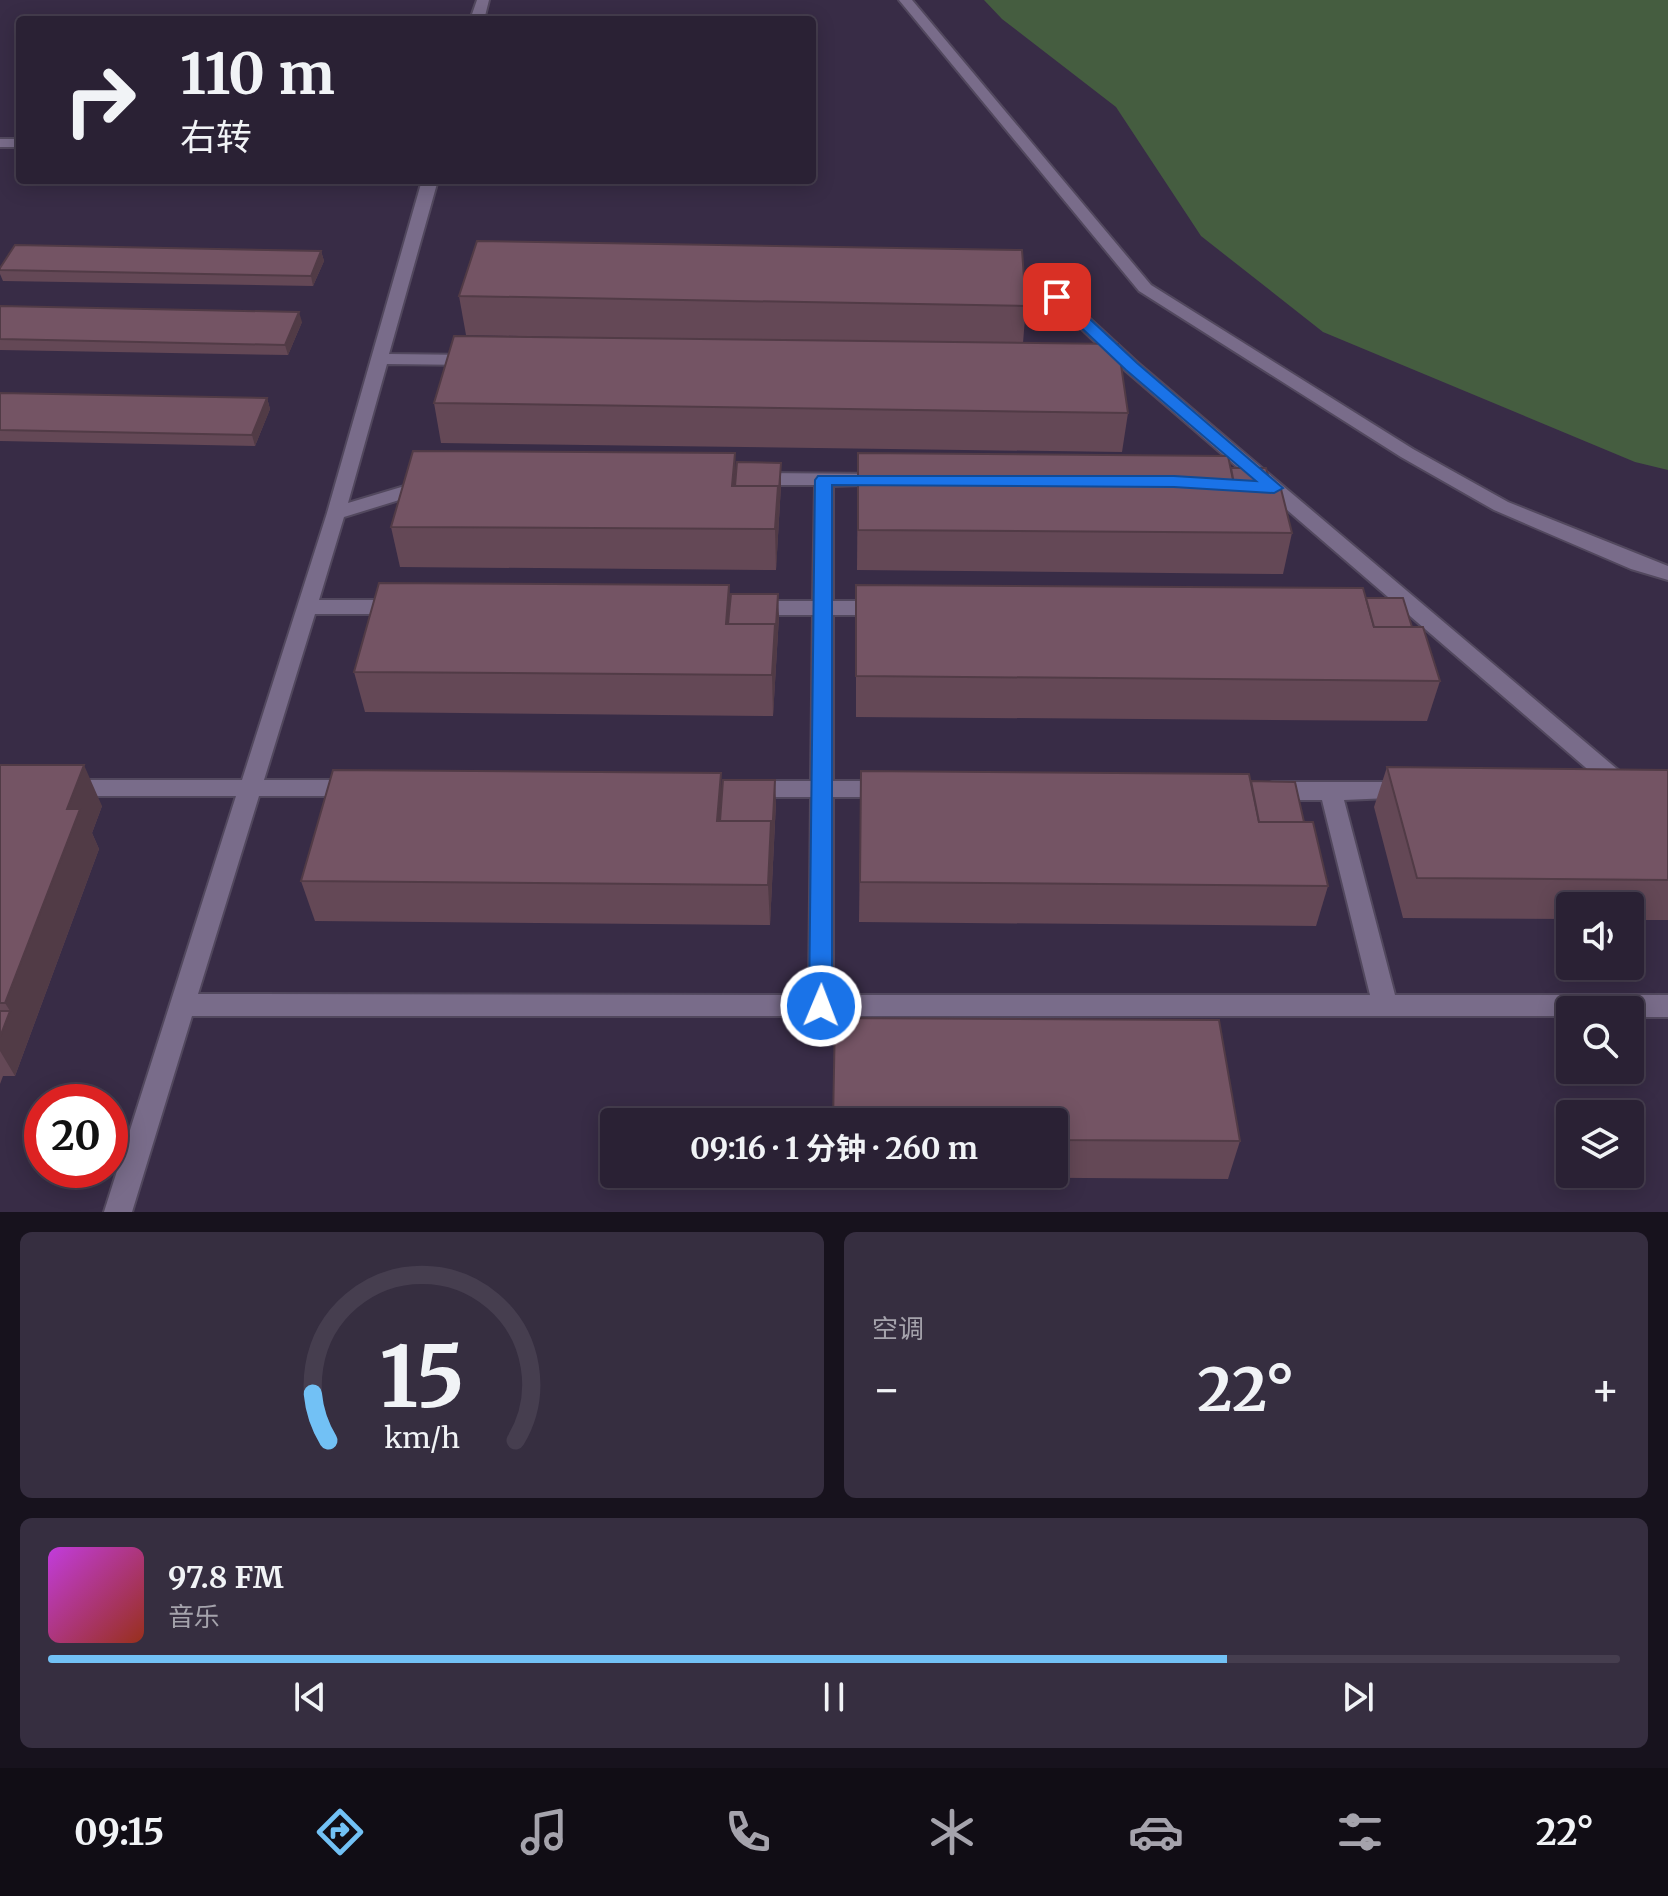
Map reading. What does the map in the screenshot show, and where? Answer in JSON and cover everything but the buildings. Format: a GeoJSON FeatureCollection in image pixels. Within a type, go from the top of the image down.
{"type":"FeatureCollection","features":[{"type":"Feature","properties":{"kind":"street"},"geometry":{"type":"LineString","coordinates":[[905,0],[1145,288],[1407,453],[1501,506],[1638,564],[1668,573]]}},
{"type":"Feature","properties":{"kind":"street"},"geometry":{"type":"LineString","coordinates":[[118,1212],[248,787],[336,513],[429,184]]}},
{"type":"Feature","properties":{"kind":"street"},"geometry":{"type":"LineString","coordinates":[[1057,297],[1132,367],[1413,608],[1635,792],[1597,791]]}},
{"type":"Feature","properties":{"kind":"street"},"geometry":{"type":"LineString","coordinates":[[379,359],[489,360]]}},
{"type":"Feature","properties":{"kind":"street"},"geometry":{"type":"LineString","coordinates":[[1100,366],[1132,367]]}},
{"type":"Feature","properties":{"kind":"street"},"geometry":{"type":"LineString","coordinates":[[732,479],[903,480]]}},
{"type":"Feature","properties":{"kind":"street"},"geometry":{"type":"LineString","coordinates":[[821,1006],[824,480]]}},
{"type":"Feature","properties":{"kind":"street"},"geometry":{"type":"LineString","coordinates":[[336,513],[447,481]]}},
{"type":"Feature","properties":{"kind":"street"},"geometry":{"type":"LineString","coordinates":[[1246,486],[1274,488]]}},
{"type":"Feature","properties":{"kind":"street"},"geometry":{"type":"LineString","coordinates":[[305,607],[414,607]]}},
{"type":"Feature","properties":{"kind":"street"},"geometry":{"type":"LineString","coordinates":[[729,608],[904,608]]}},
{"type":"Feature","properties":{"kind":"street"},"geometry":{"type":"LineString","coordinates":[[1381,608],[1413,608]]}},
{"type":"Feature","properties":{"kind":"street"},"geometry":{"type":"LineString","coordinates":[[47,788],[376,788]]}},
{"type":"Feature","properties":{"kind":"street"},"geometry":{"type":"LineString","coordinates":[[727,789],[902,790]]}},
{"type":"Feature","properties":{"kind":"street"},"geometry":{"type":"LineString","coordinates":[[1251,791],[1425,791]]}},
{"type":"Feature","properties":{"kind":"street"},"geometry":{"type":"LineString","coordinates":[[1331,791],[1385,1006]]}},
{"type":"Feature","properties":{"kind":"street"},"geometry":{"type":"LineString","coordinates":[[182,1005],[1668,1006]]}},
{"type":"Feature","properties":{"kind":"green space"},"geometry":{"type":"Polygon","coordinates":[[[984,0],[1668,0],[1668,470],[1635,462],[1323,332],[1201,236],[1116,107],[1002,19],[984,0]]]}},
{"type":"Feature","properties":{"kind":"route"},"geometry":{"type":"LineString","coordinates":[[821,1006],[824,480],[1174,481],[1274,488],[1132,367],[1057,297]]}}]}
